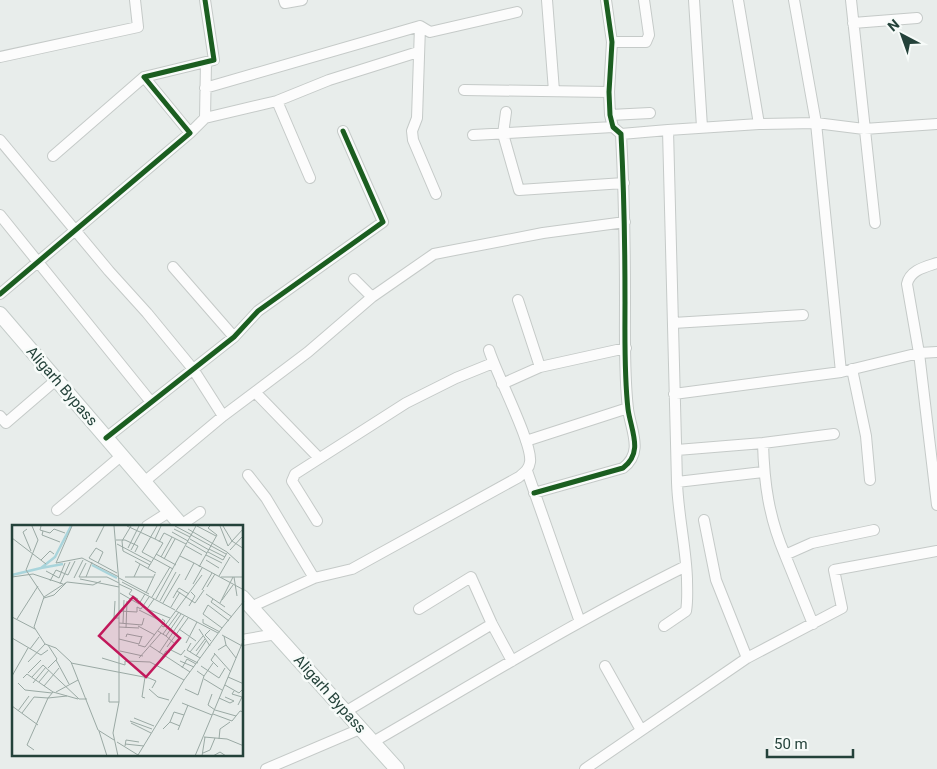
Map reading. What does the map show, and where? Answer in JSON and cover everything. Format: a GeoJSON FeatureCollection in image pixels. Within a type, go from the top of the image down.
{"type":"FeatureCollection","features":[{"type":"Feature","properties":{"kind":"main road","name":"Aligarh Bypass"},"geometry":{"type":"LineString","coordinates":[[0,314],[180,525]]}},
{"type":"Feature","properties":{"kind":"main road","name":"Aligarh Bypass"},"geometry":{"type":"LineString","coordinates":[[247,602],[397,769]]}},
{"type":"Feature","properties":{"kind":"street"},"geometry":{"type":"LineString","coordinates":[[0,57],[138,27],[135,0]]}},
{"type":"Feature","properties":{"kind":"street"},"geometry":{"type":"LineString","coordinates":[[53,156],[144,77],[214,60],[205,0]]}},
{"type":"Feature","properties":{"kind":"street"},"geometry":{"type":"LineString","coordinates":[[284,0],[285,3],[302,0]]}},
{"type":"Feature","properties":{"kind":"street"},"geometry":{"type":"LineString","coordinates":[[547,0],[554,91]]}},
{"type":"Feature","properties":{"kind":"street"},"geometry":{"type":"LineString","coordinates":[[534,493],[623,468],[630,463],[636,448],[628,408],[624,183],[617,131],[610,115],[609,92],[612,42],[606,0]]}},
{"type":"Feature","properties":{"kind":"street"},"geometry":{"type":"LineString","coordinates":[[612,42],[646,42],[649,35],[644,0]]}},
{"type":"Feature","properties":{"kind":"street"},"geometry":{"type":"LineString","coordinates":[[694,0],[702,127]]}},
{"type":"Feature","properties":{"kind":"street"},"geometry":{"type":"LineString","coordinates":[[738,0],[759,124]]}},
{"type":"Feature","properties":{"kind":"street"},"geometry":{"type":"LineString","coordinates":[[794,0],[816,123],[841,372]]}},
{"type":"Feature","properties":{"kind":"street"},"geometry":{"type":"LineString","coordinates":[[851,0],[875,223]]}},
{"type":"Feature","properties":{"kind":"street"},"geometry":{"type":"LineString","coordinates":[[206,88],[420,26],[430,32],[517,12]]}},
{"type":"Feature","properties":{"kind":"street"},"geometry":{"type":"LineString","coordinates":[[853,24],[917,18]]}},
{"type":"Feature","properties":{"kind":"street"},"geometry":{"type":"LineString","coordinates":[[420,26],[417,118],[412,131],[412,140],[436,194]]}},
{"type":"Feature","properties":{"kind":"street"},"geometry":{"type":"LineString","coordinates":[[0,294],[190,133],[205,118],[277,101],[329,80],[418,52]]}},
{"type":"Feature","properties":{"kind":"street"},"geometry":{"type":"LineString","coordinates":[[205,118],[206,62]]}},
{"type":"Feature","properties":{"kind":"street"},"geometry":{"type":"LineString","coordinates":[[144,77],[190,133]]}},
{"type":"Feature","properties":{"kind":"street"},"geometry":{"type":"LineString","coordinates":[[464,90],[609,92]]}},
{"type":"Feature","properties":{"kind":"street"},"geometry":{"type":"LineString","coordinates":[[277,101],[310,178]]}},
{"type":"Feature","properties":{"kind":"street"},"geometry":{"type":"LineString","coordinates":[[506,112],[503,134],[519,190],[624,183]]}},
{"type":"Feature","properties":{"kind":"street"},"geometry":{"type":"LineString","coordinates":[[610,115],[650,113]]}},
{"type":"Feature","properties":{"kind":"street"},"geometry":{"type":"LineString","coordinates":[[474,135],[668,130],[759,124],[816,123],[864,129],[937,124]]}},
{"type":"Feature","properties":{"kind":"street"},"geometry":{"type":"LineString","coordinates":[[664,626],[686,611],[688,603],[686,566],[678,509],[668,130]]}},
{"type":"Feature","properties":{"kind":"street"},"geometry":{"type":"LineString","coordinates":[[106,438],[234,337],[258,311],[383,222],[342,131]]}},
{"type":"Feature","properties":{"kind":"street"},"geometry":{"type":"LineString","coordinates":[[0,140],[193,369],[223,416]]}},
{"type":"Feature","properties":{"kind":"street"},"geometry":{"type":"LineString","coordinates":[[0,215],[151,402]]}},
{"type":"Feature","properties":{"kind":"street"},"geometry":{"type":"LineString","coordinates":[[144,482],[223,416],[308,352],[372,297],[434,254],[543,233],[625,222]]}},
{"type":"Feature","properties":{"kind":"street"},"geometry":{"type":"LineString","coordinates":[[937,263],[914,272],[909,277],[907,284],[920,353],[937,506]]}},
{"type":"Feature","properties":{"kind":"street"},"geometry":{"type":"LineString","coordinates":[[173,267],[234,337]]}},
{"type":"Feature","properties":{"kind":"street"},"geometry":{"type":"LineString","coordinates":[[354,279],[372,297]]}},
{"type":"Feature","properties":{"kind":"street"},"geometry":{"type":"LineString","coordinates":[[518,300],[540,367]]}},
{"type":"Feature","properties":{"kind":"street"},"geometry":{"type":"LineString","coordinates":[[673,324],[803,315]]}},
{"type":"Feature","properties":{"kind":"street"},"geometry":{"type":"LineString","coordinates":[[502,384],[540,367],[626,348]]}},
{"type":"Feature","properties":{"kind":"street"},"geometry":{"type":"LineString","coordinates":[[247,602],[314,578],[352,569],[527,471],[531,455],[489,350]]}},
{"type":"Feature","properties":{"kind":"street"},"geometry":{"type":"LineString","coordinates":[[674,394],[841,372],[920,353],[937,352]]}},
{"type":"Feature","properties":{"kind":"street"},"geometry":{"type":"LineString","coordinates":[[317,522],[292,481],[295,474],[429,391],[493,363]]}},
{"type":"Feature","properties":{"kind":"street"},"geometry":{"type":"LineString","coordinates":[[852,369],[866,436],[870,480]]}},
{"type":"Feature","properties":{"kind":"street"},"geometry":{"type":"LineString","coordinates":[[0,416],[6,423],[56,380]]}},
{"type":"Feature","properties":{"kind":"street"},"geometry":{"type":"LineString","coordinates":[[254,392],[319,458]]}},
{"type":"Feature","properties":{"kind":"street"},"geometry":{"type":"LineString","coordinates":[[526,441],[628,408]]}},
{"type":"Feature","properties":{"kind":"street"},"geometry":{"type":"LineString","coordinates":[[677,450],[763,443],[834,434]]}},
{"type":"Feature","properties":{"kind":"street"},"geometry":{"type":"LineString","coordinates":[[763,443],[764,472],[772,521],[813,624]]}},
{"type":"Feature","properties":{"kind":"street"},"geometry":{"type":"LineString","coordinates":[[57,510],[121,456]]}},
{"type":"Feature","properties":{"kind":"street"},"geometry":{"type":"LineString","coordinates":[[527,471],[580,622]]}},
{"type":"Feature","properties":{"kind":"street"},"geometry":{"type":"LineString","coordinates":[[677,482],[764,472]]}},
{"type":"Feature","properties":{"kind":"street"},"geometry":{"type":"LineString","coordinates":[[248,475],[266,498],[314,578]]}},
{"type":"Feature","properties":{"kind":"street"},"geometry":{"type":"LineString","coordinates":[[150,525],[169,512]]}},
{"type":"Feature","properties":{"kind":"street"},"geometry":{"type":"LineString","coordinates":[[182,525],[200,512]]}},
{"type":"Feature","properties":{"kind":"street"},"geometry":{"type":"LineString","coordinates":[[704,520],[716,580],[748,658]]}},
{"type":"Feature","properties":{"kind":"street"},"geometry":{"type":"LineString","coordinates":[[785,555],[812,543],[874,530]]}},
{"type":"Feature","properties":{"kind":"street"},"geometry":{"type":"LineString","coordinates":[[585,769],[748,658],[842,608],[834,570],[937,551]]}},
{"type":"Feature","properties":{"kind":"street"},"geometry":{"type":"LineString","coordinates":[[373,742],[580,622],[641,588],[686,566]]}},
{"type":"Feature","properties":{"kind":"street"},"geometry":{"type":"LineString","coordinates":[[419,609],[471,577],[492,624],[512,661]]}},
{"type":"Feature","properties":{"kind":"street"},"geometry":{"type":"LineString","coordinates":[[345,712],[492,624]]}},
{"type":"Feature","properties":{"kind":"street"},"geometry":{"type":"LineString","coordinates":[[244,640],[276,634]]}},
{"type":"Feature","properties":{"kind":"street"},"geometry":{"type":"LineString","coordinates":[[605,666],[641,730]]}},
{"type":"Feature","properties":{"kind":"street"},"geometry":{"type":"LineString","coordinates":[[266,769],[360,729]]}},
{"type":"Feature","properties":{"kind":"cycle path"},"geometry":{"type":"LineString","coordinates":[[0,294],[190,133],[144,77],[214,60],[205,0]]}},
{"type":"Feature","properties":{"kind":"cycle path"},"geometry":{"type":"LineString","coordinates":[[534,493],[623,468],[629,462],[635,448],[628,409],[626,382],[621,134],[613,127],[610,115],[609,92],[612,42],[606,0]]}},
{"type":"Feature","properties":{"kind":"cycle path"},"geometry":{"type":"LineString","coordinates":[[106,438],[234,337],[258,311],[383,222],[343,131]]}}]}
